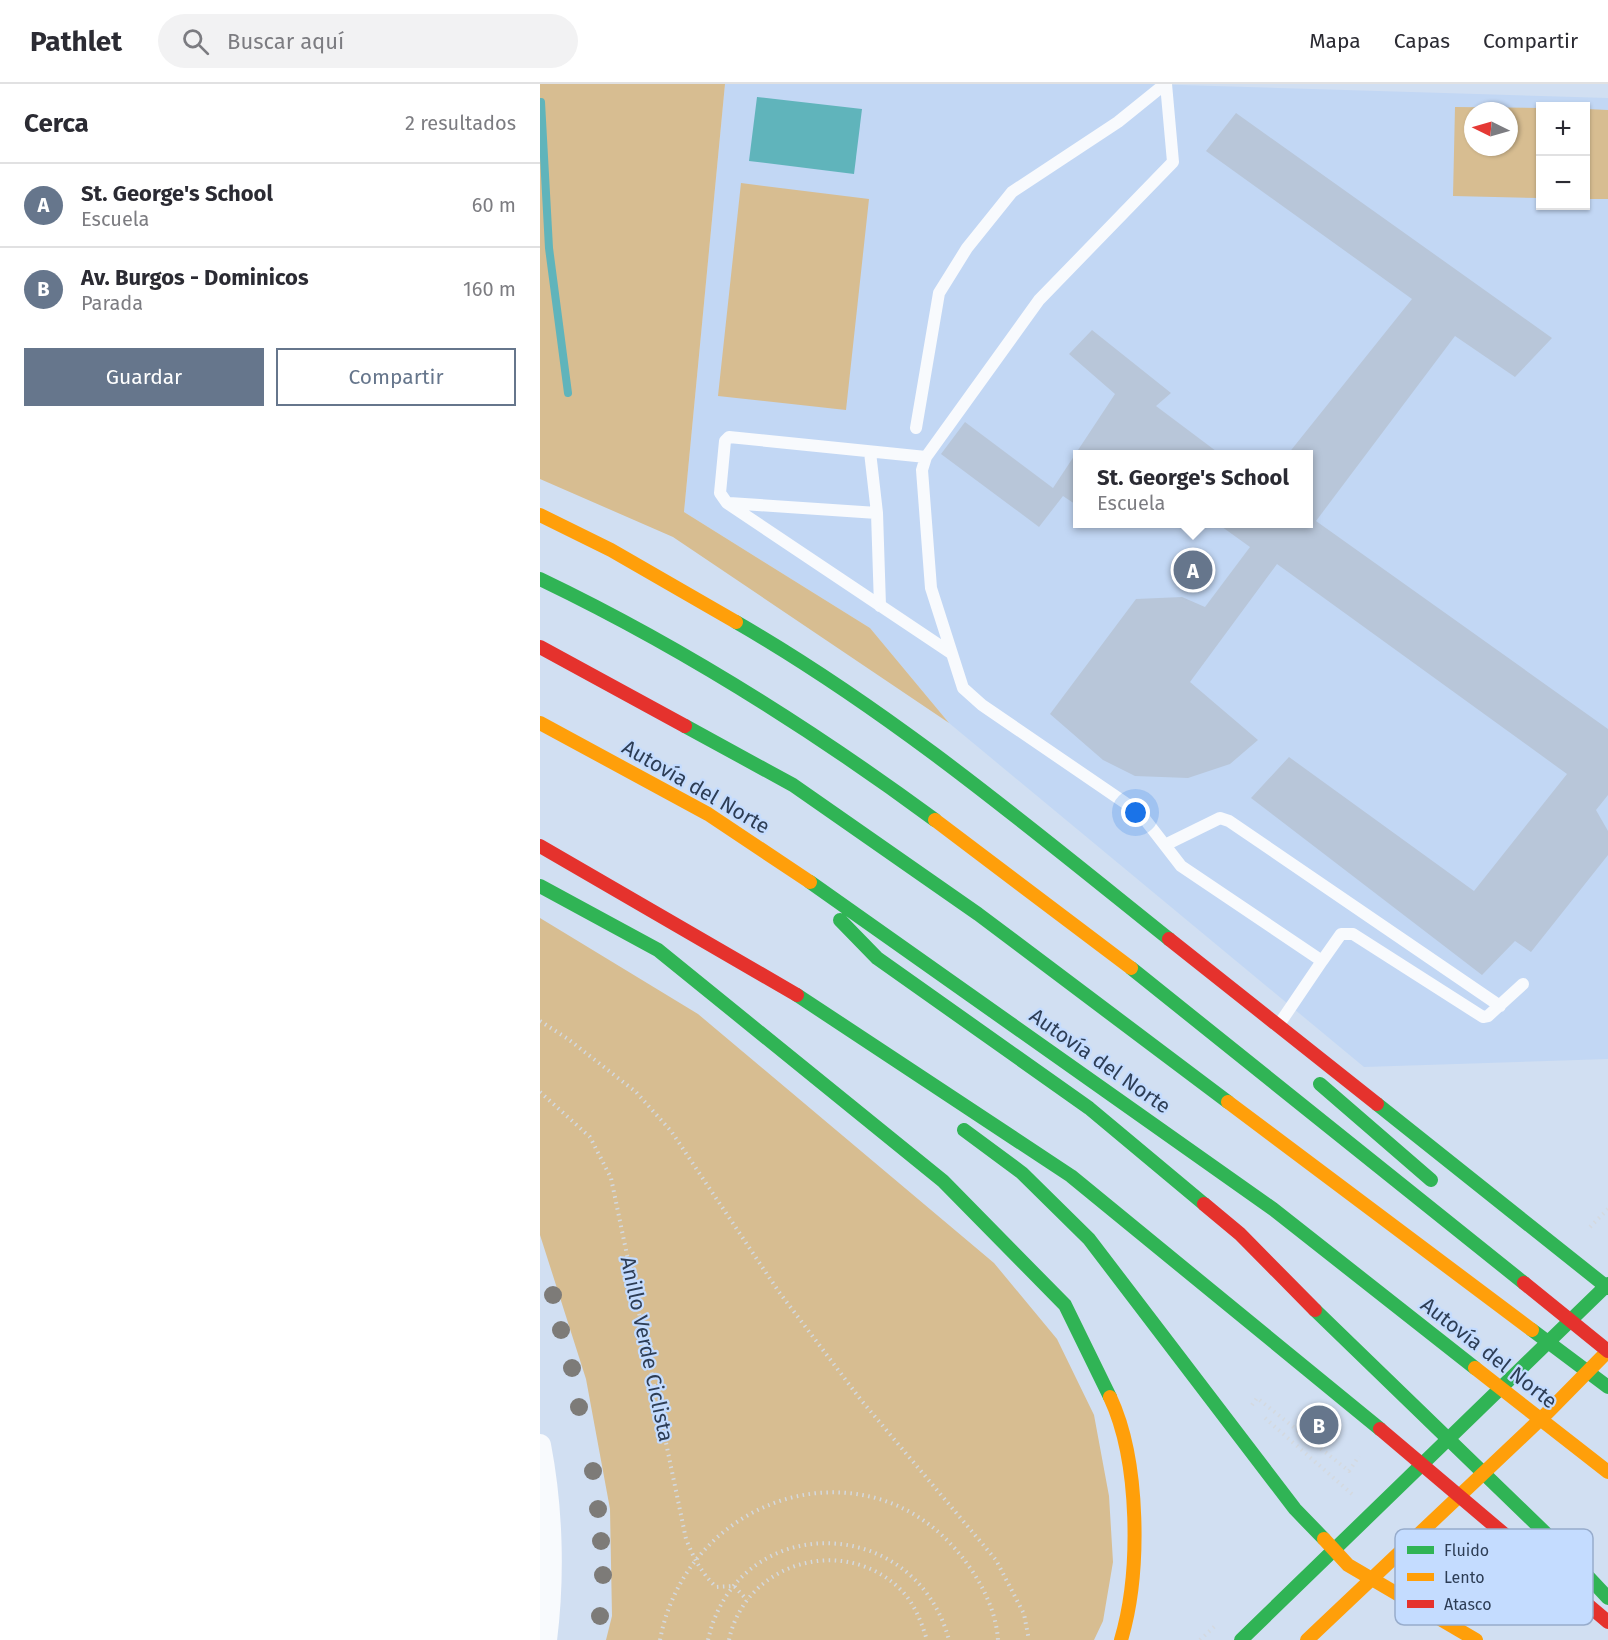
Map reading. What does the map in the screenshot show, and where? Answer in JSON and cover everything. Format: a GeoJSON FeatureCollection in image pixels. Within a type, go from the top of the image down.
{"type":"FeatureCollection","features":[{"type":"Feature","properties":{"kind":"main road"},"geometry":{"type":"LineString","coordinates":[[540,515],[611,550],[803,661],[946,761],[1608,1286],[1241,1640]]}},
{"type":"Feature","properties":{"kind":"main road"},"geometry":{"type":"LineString","coordinates":[[540,579],[617,616],[763,702],[909,799],[1163,991],[1608,1351],[1547,1413],[1424,1529]]}},
{"type":"Feature","properties":{"kind":"main road","name":"Autovía del Norte"},"geometry":{"type":"LineString","coordinates":[[540,646],[793,786],[910,866],[978,914],[1608,1387]]}},
{"type":"Feature","properties":{"kind":"main road","name":"Autovía del Norte"},"geometry":{"type":"LineString","coordinates":[[540,723],[708,814],[784,863],[1273,1209],[1608,1472]]}},
{"type":"Feature","properties":{"kind":"main road"},"geometry":{"type":"LineString","coordinates":[[540,846],[831,1016],[1071,1176],[1344,1398],[1498,1529]]}},
{"type":"Feature","properties":{"kind":"main road"},"geometry":{"type":"LineString","coordinates":[[784,863],[877,958],[1089,1108],[1240,1234],[1359,1354],[1541,1529]]}},
{"type":"Feature","properties":{"kind":"main road"},"geometry":{"type":"LineString","coordinates":[[540,886],[658,950],[943,1181],[1065,1305],[1112,1400],[1129,1460],[1135,1532],[1127,1620],[1121,1640]]}},
{"type":"Feature","properties":{"kind":"main road"},"geometry":{"type":"LineString","coordinates":[[1135,910],[1241,1014]]}},
{"type":"Feature","properties":{"kind":"main road"},"geometry":{"type":"LineString","coordinates":[[831,1016],[906,1086]]}},
{"type":"Feature","properties":{"kind":"main road"},"geometry":{"type":"LineString","coordinates":[[1312,1077],[1446,1193]]}},
{"type":"Feature","properties":{"kind":"main road"},"geometry":{"type":"LineString","coordinates":[[950,1120],[1022,1173],[1089,1239],[1281,1491],[1348,1565],[1395,1593]]}},
{"type":"Feature","properties":{"kind":"main road"},"geometry":{"type":"LineString","coordinates":[[1572,1297],[1599,1319]]}},
{"type":"Feature","properties":{"kind":"main road"},"geometry":{"type":"LineString","coordinates":[[1307,1640],[1395,1557]]}},
{"type":"Feature","properties":{"kind":"main road"},"geometry":{"type":"LineString","coordinates":[[1593,1582],[1608,1598]]}},
{"type":"Feature","properties":{"kind":"main road"},"geometry":{"type":"LineString","coordinates":[[1593,1609],[1608,1622]]}},
{"type":"Feature","properties":{"kind":"main road"},"geometry":{"type":"LineString","coordinates":[[1450,1625],[1476,1640]]}},
{"type":"Feature","properties":{"kind":"street"},"geometry":{"type":"LineString","coordinates":[[540,1444],[547,1503],[550,1584],[546,1640]]}},
{"type":"Feature","properties":{"kind":"lane"},"geometry":{"type":"LineString","coordinates":[[916,428],[939,293],[967,248],[1012,192],[1118,122],[1166,84]]}},
{"type":"Feature","properties":{"kind":"lane"},"geometry":{"type":"LineString","coordinates":[[1166,84],[1173,162],[1039,300],[926,457],[922,470],[931,588],[963,688],[971,697],[1082,776],[1140,813],[1181,866],[1322,961]]}},
{"type":"Feature","properties":{"kind":"lane"},"geometry":{"type":"LineString","coordinates":[[926,457],[729,437],[725,441],[720,493],[727,503],[951,653]]}},
{"type":"Feature","properties":{"kind":"lane"},"geometry":{"type":"LineString","coordinates":[[870,452],[877,513],[880,606]]}},
{"type":"Feature","properties":{"kind":"lane"},"geometry":{"type":"LineString","coordinates":[[727,503],[877,513]]}},
{"type":"Feature","properties":{"kind":"lane"},"geometry":{"type":"LineString","coordinates":[[1165,845],[1220,818],[1229,821],[1500,1006]]}},
{"type":"Feature","properties":{"kind":"lane"},"geometry":{"type":"LineString","coordinates":[[1279,1024],[1341,934],[1353,934],[1476,1015],[1488,1016],[1523,984]]}},
{"type":"Feature","properties":{"kind":"path"},"geometry":{"type":"LineString","coordinates":[[540,1021],[568,1039],[636,1092],[671,1131],[779,1292],[861,1401],[996,1560],[1024,1614],[1029,1640]]}},
{"type":"Feature","properties":{"kind":"path","name":"Anillo Verde Ciclista"},"geometry":{"type":"LineString","coordinates":[[540,1092],[590,1137],[611,1178],[686,1539],[701,1573],[716,1587],[734,1586]]}},
{"type":"Feature","properties":{"kind":"path"},"geometry":{"type":"LineString","coordinates":[[1590,1227],[1608,1209]]}},
{"type":"Feature","properties":{"kind":"path"},"geometry":{"type":"LineString","coordinates":[[1355,1496],[1251,1406],[1257,1398],[1349,1471],[1359,1456]]}},
{"type":"Feature","properties":{"kind":"path"},"geometry":{"type":"LineString","coordinates":[[660,1640],[664,1617],[676,1587],[694,1559],[716,1535],[743,1516],[772,1502],[804,1495],[837,1493],[869,1497],[900,1508],[928,1524],[953,1546],[973,1571],[988,1600],[998,1640]]}},
{"type":"Feature","properties":{"kind":"path"},"geometry":{"type":"LineString","coordinates":[[708,1640],[720,1606],[734,1586],[751,1570],[771,1557],[793,1548],[816,1543],[862,1547],[904,1568],[935,1604],[949,1640]]}},
{"type":"Feature","properties":{"kind":"path"},"geometry":{"type":"LineString","coordinates":[[729,1640],[732,1624],[747,1600],[776,1573],[808,1561],[842,1560],[873,1569],[900,1588],[920,1615],[927,1640]]}},
{"type":"Feature","properties":{"kind":"path"},"geometry":{"type":"LineString","coordinates":[[734,1586],[747,1600]]}},
{"type":"Feature","properties":{"kind":"shaded area"},"geometry":{"type":"Polygon","coordinates":[[[540,84],[725,84],[684,512],[870,628],[949,723],[673,537],[540,479],[540,84]]]}},
{"type":"Feature","properties":{"kind":"shaded area"},"geometry":{"type":"Polygon","coordinates":[[[725,84],[1149,84],[1608,98],[1608,1059],[1364,1067],[949,723],[870,628],[684,512],[725,84]]]}},
{"type":"Feature","properties":{"kind":"shaded area"},"geometry":{"type":"Polygon","coordinates":[[[757,97],[862,109],[854,174],[749,161],[757,97]]]}},
{"type":"Feature","properties":{"kind":"shaded area"},"geometry":{"type":"Polygon","coordinates":[[[1455,107],[1464,107],[1464,156],[1518,156],[1518,108],[1536,108],[1536,198],[1453,196],[1455,107]]]}},
{"type":"Feature","properties":{"kind":"shaded area"},"geometry":{"type":"Polygon","coordinates":[[[1590,109],[1608,110],[1608,199],[1590,199],[1590,109]]]}},
{"type":"Feature","properties":{"kind":"shaded area"},"geometry":{"type":"Polygon","coordinates":[[[741,183],[869,199],[846,410],[718,396],[741,183]]]}},
{"type":"Feature","properties":{"kind":"shaded area"},"geometry":{"type":"Polygon","coordinates":[[[540,918],[698,1014],[994,1263],[1057,1339],[1094,1415],[1109,1496],[1113,1562],[1103,1621],[1094,1640],[606,1640],[612,1616],[610,1509],[586,1379],[540,1235],[540,918]]]}},
{"type":"Feature","properties":{"kind":"building"},"geometry":{"type":"Polygon","coordinates":[[[1236,113],[1552,338],[1515,377],[1455,336],[1316,521],[1608,729],[1608,795],[1596,810],[1608,831],[1608,855],[1531,952],[1515,941],[1482,975],[1251,798],[1289,757],[1474,891],[1567,774],[1277,564],[1190,682],[1258,740],[1230,764],[1188,778],[1135,776],[1103,760],[1050,714],[1136,599],[1182,597],[1205,607],[1250,547],[1224,528],[1313,528],[1313,450],[1291,450],[1412,299],[1206,151],[1236,113]]]}},
{"type":"Feature","properties":{"kind":"building"},"geometry":{"type":"Polygon","coordinates":[[[1092,330],[1171,393],[1156,406],[1215,450],[1078,450],[1115,394],[1069,354],[1092,330]]]}},
{"type":"Feature","properties":{"kind":"building"},"geometry":{"type":"Polygon","coordinates":[[[965,422],[1053,488],[1073,458],[1073,503],[1063,496],[1039,527],[941,454],[965,422]]]}},
{"type":"Feature","properties":{"kind":"waterway"},"geometry":{"type":"LineString","coordinates":[[541,102],[549,248],[568,393]]}},
{"type":"Feature","properties":{"kind":"traffic: fast"},"geometry":{"type":"LineString","coordinates":[[540,579],[694,660],[792,721],[935,820]]}},
{"type":"Feature","properties":{"kind":"traffic: fast"},"geometry":{"type":"LineString","coordinates":[[736,622],[794,657],[905,732],[1012,813],[1169,939]]}},
{"type":"Feature","properties":{"kind":"traffic: fast"},"geometry":{"type":"LineString","coordinates":[[685,726],[793,785],[978,914],[1228,1102]]}},
{"type":"Feature","properties":{"kind":"traffic: fast"},"geometry":{"type":"LineString","coordinates":[[810,882],[1273,1209],[1475,1368]]}},
{"type":"Feature","properties":{"kind":"traffic: fast"},"geometry":{"type":"LineString","coordinates":[[540,886],[658,950],[943,1181],[1065,1305],[1110,1397]]}},
{"type":"Feature","properties":{"kind":"traffic: fast"},"geometry":{"type":"LineString","coordinates":[[840,920],[877,958],[1089,1108],[1204,1204]]}},
{"type":"Feature","properties":{"kind":"traffic: fast"},"geometry":{"type":"LineString","coordinates":[[1131,968],[1524,1283]]}},
{"type":"Feature","properties":{"kind":"traffic: fast"},"geometry":{"type":"LineString","coordinates":[[797,995],[1071,1176],[1380,1429]]}},
{"type":"Feature","properties":{"kind":"traffic: fast"},"geometry":{"type":"LineString","coordinates":[[1320,1084],[1431,1180]]}},
{"type":"Feature","properties":{"kind":"traffic: fast"},"geometry":{"type":"LineString","coordinates":[[1377,1104],[1608,1288]]}},
{"type":"Feature","properties":{"kind":"traffic: fast"},"geometry":{"type":"LineString","coordinates":[[964,1130],[1022,1173],[1089,1239],[1295,1509],[1324,1539]]}},
{"type":"Feature","properties":{"kind":"traffic: fast"},"geometry":{"type":"LineString","coordinates":[[1241,1640],[1608,1284]]}},
{"type":"Feature","properties":{"kind":"traffic: fast"},"geometry":{"type":"LineString","coordinates":[[1315,1310],[1541,1529]]}},
{"type":"Feature","properties":{"kind":"traffic: fast"},"geometry":{"type":"LineString","coordinates":[[1532,1330],[1608,1387]]}},
{"type":"Feature","properties":{"kind":"traffic: fast"},"geometry":{"type":"LineString","coordinates":[[1593,1582],[1608,1598]]}},
{"type":"Feature","properties":{"kind":"traffic: slow"},"geometry":{"type":"LineString","coordinates":[[540,515],[611,550],[736,622]]}},
{"type":"Feature","properties":{"kind":"traffic: slow"},"geometry":{"type":"LineString","coordinates":[[540,723],[708,814],[810,882]]}},
{"type":"Feature","properties":{"kind":"traffic: slow"},"geometry":{"type":"LineString","coordinates":[[935,820],[1131,968]]}},
{"type":"Feature","properties":{"kind":"traffic: slow"},"geometry":{"type":"LineString","coordinates":[[1228,1102],[1532,1330]]}},
{"type":"Feature","properties":{"kind":"traffic: slow"},"geometry":{"type":"LineString","coordinates":[[1424,1529],[1547,1413],[1605,1354]]}},
{"type":"Feature","properties":{"kind":"traffic: slow"},"geometry":{"type":"LineString","coordinates":[[1475,1368],[1608,1472]]}},
{"type":"Feature","properties":{"kind":"traffic: slow"},"geometry":{"type":"LineString","coordinates":[[1110,1397],[1120,1423],[1127,1453],[1134,1517],[1132,1583],[1121,1640]]}},
{"type":"Feature","properties":{"kind":"traffic: slow"},"geometry":{"type":"LineString","coordinates":[[1324,1539],[1348,1565],[1395,1593]]}},
{"type":"Feature","properties":{"kind":"traffic: slow"},"geometry":{"type":"LineString","coordinates":[[1307,1640],[1395,1557]]}},
{"type":"Feature","properties":{"kind":"traffic: slow"},"geometry":{"type":"LineString","coordinates":[[1450,1625],[1476,1640]]}},
{"type":"Feature","properties":{"kind":"traffic: jam"},"geometry":{"type":"LineString","coordinates":[[540,647],[685,726]]}},
{"type":"Feature","properties":{"kind":"traffic: jam"},"geometry":{"type":"LineString","coordinates":[[540,846],[797,995]]}},
{"type":"Feature","properties":{"kind":"traffic: jam"},"geometry":{"type":"LineString","coordinates":[[1169,939],[1377,1104]]}},
{"type":"Feature","properties":{"kind":"traffic: jam"},"geometry":{"type":"LineString","coordinates":[[1204,1204],[1240,1234],[1315,1310]]}},
{"type":"Feature","properties":{"kind":"traffic: jam"},"geometry":{"type":"LineString","coordinates":[[1524,1283],[1608,1351]]}},
{"type":"Feature","properties":{"kind":"traffic: jam"},"geometry":{"type":"LineString","coordinates":[[1380,1429],[1498,1529]]}},
{"type":"Feature","properties":{"kind":"traffic: jam"},"geometry":{"type":"LineString","coordinates":[[1593,1609],[1608,1622]]}},
{"type":"Feature","properties":{"kind":"place","name":"St. George's School"},"geometry":{"type":"Point","coordinates":[1193,570]}},
{"type":"Feature","properties":{"kind":"place","name":"Av. Burgos - Dominicos"},"geometry":{"type":"Point","coordinates":[1319,1425]}}]}
